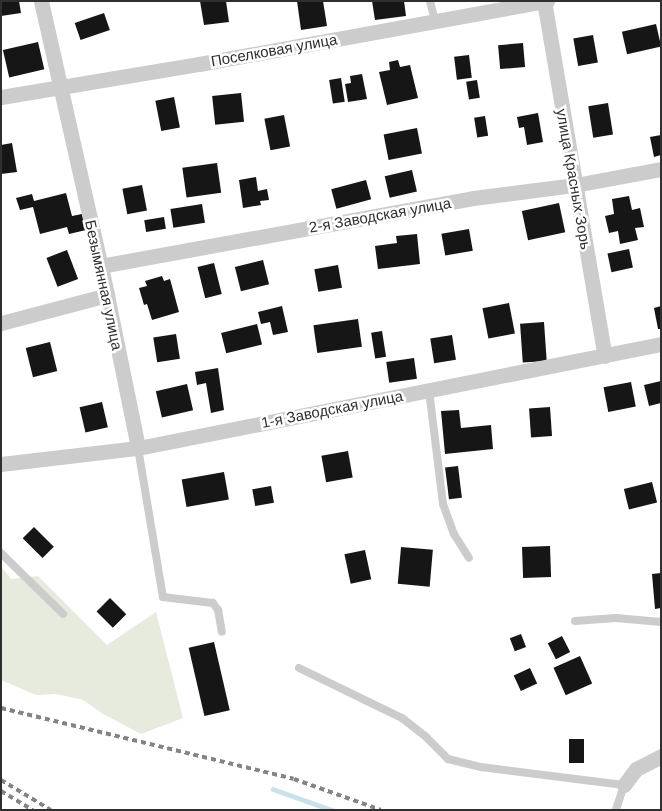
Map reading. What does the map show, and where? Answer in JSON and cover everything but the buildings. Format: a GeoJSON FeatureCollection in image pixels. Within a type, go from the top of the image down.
{"type":"FeatureCollection","features":[{"type":"Feature","properties":{"kind":"street","name":"Безымянная улица"},"geometry":{"type":"LineString","coordinates":[[41,1],[107,295],[138,448]]}},
{"type":"Feature","properties":{"kind":"street","name":"Поселковая улица"},"geometry":{"type":"LineString","coordinates":[[1,97],[435,22],[545,1]]}},
{"type":"Feature","properties":{"kind":"street","name":"улица Красных Зорь"},"geometry":{"type":"LineString","coordinates":[[545,1],[605,356]]}},
{"type":"Feature","properties":{"kind":"street","name":"2-я Заводская улица"},"geometry":{"type":"LineString","coordinates":[[100,266],[474,198],[575,185],[661,169]]}},
{"type":"Feature","properties":{"kind":"street"},"geometry":{"type":"LineString","coordinates":[[1,323],[107,295]]}},
{"type":"Feature","properties":{"kind":"street","name":"1-я Заводская улица"},"geometry":{"type":"LineString","coordinates":[[1,464],[138,448],[661,344]]}},
{"type":"Feature","properties":{"kind":"street"},"geometry":{"type":"LineString","coordinates":[[624,785],[636,769],[661,756]]}},
{"type":"Feature","properties":{"kind":"lane"},"geometry":{"type":"LineString","coordinates":[[430,1],[435,22]]}},
{"type":"Feature","properties":{"kind":"lane"},"geometry":{"type":"LineString","coordinates":[[429,390],[443,504],[454,534],[469,558]]}},
{"type":"Feature","properties":{"kind":"lane","name":"Безымянная улица"},"geometry":{"type":"LineString","coordinates":[[138,448],[163,597],[213,603],[218,610],[222,632]]}},
{"type":"Feature","properties":{"kind":"lane"},"geometry":{"type":"LineString","coordinates":[[1,553],[63,614]]}},
{"type":"Feature","properties":{"kind":"lane"},"geometry":{"type":"LineString","coordinates":[[575,621],[616,618],[661,622]]}},
{"type":"Feature","properties":{"kind":"lane"},"geometry":{"type":"LineString","coordinates":[[299,668],[402,718],[426,737],[448,759],[481,767],[624,785],[616,810]]}},
{"type":"Feature","properties":{"kind":"shaded area"},"geometry":{"type":"Polygon","coordinates":[[[1,566],[11,579],[38,576],[107,645],[156,612],[183,718],[141,734],[103,714],[83,700],[56,694],[36,695],[1,680],[1,566]]]}},
{"type":"Feature","properties":{"kind":"waterway"},"geometry":{"type":"LineString","coordinates":[[273,789],[332,810]]}},
{"type":"Feature","properties":{"kind":"railway"},"geometry":{"type":"LineString","coordinates":[[1,708],[294,779],[381,810]]}},
{"type":"Feature","properties":{"kind":"railway"},"geometry":{"type":"LineString","coordinates":[[1,780],[51,810]]}},
{"type":"Feature","properties":{"kind":"railway"},"geometry":{"type":"LineString","coordinates":[[1,791],[33,810]]}}]}
